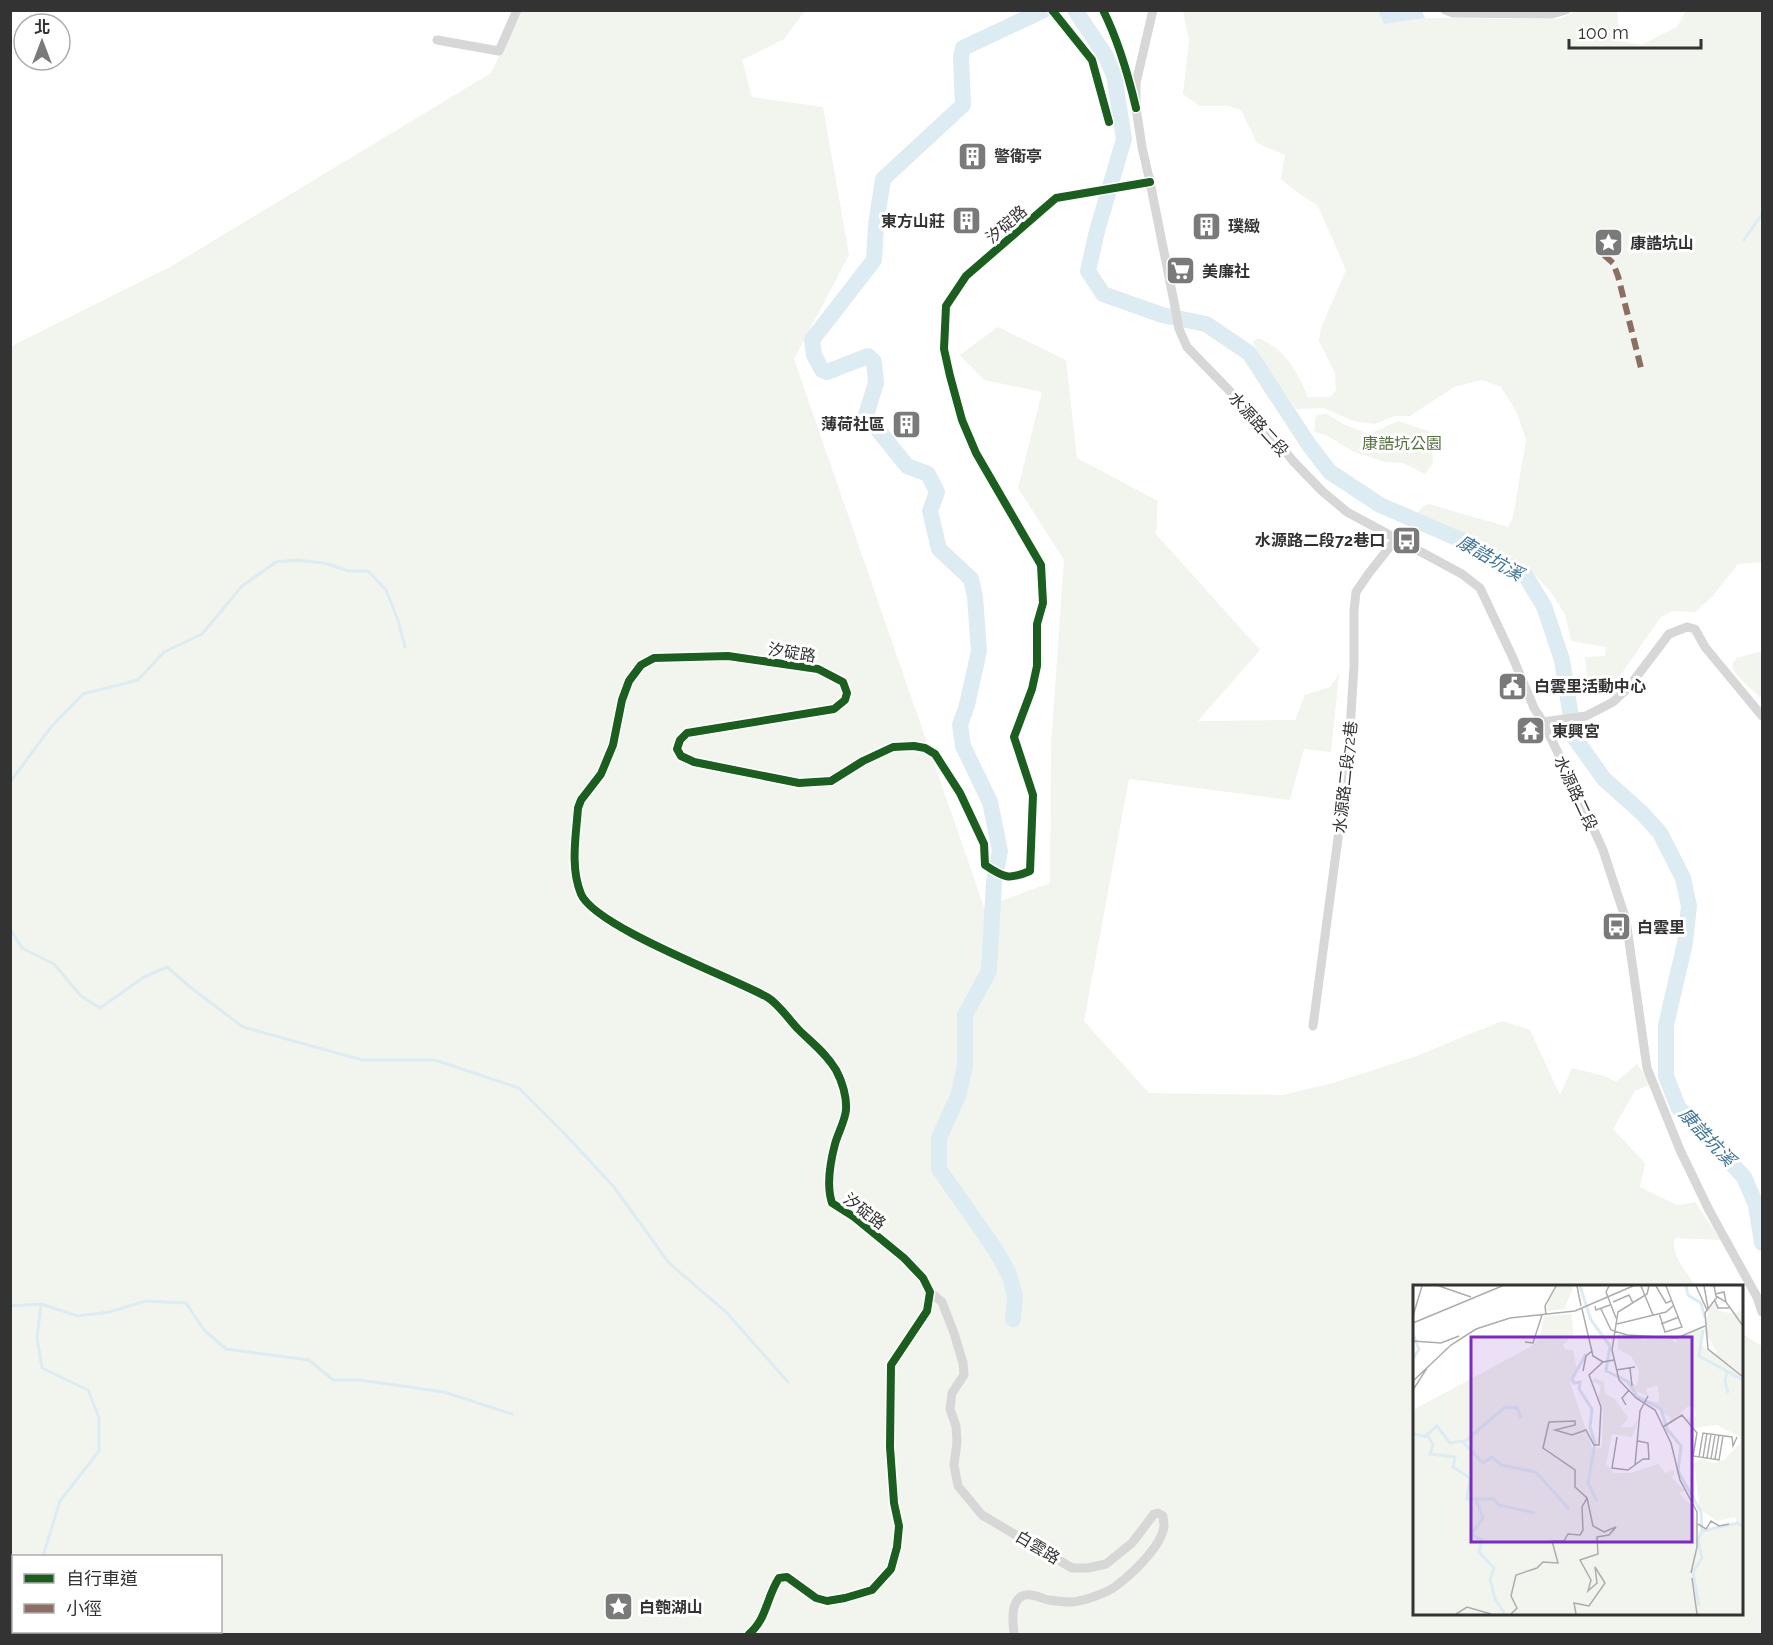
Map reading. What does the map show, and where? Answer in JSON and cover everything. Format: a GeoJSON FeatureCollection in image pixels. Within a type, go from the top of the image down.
{"type":"FeatureCollection","features":[{"type":"Feature","properties":{"kind":"street"},"geometry":{"type":"LineString","coordinates":[[437,40],[499,51],[517,10]]}},
{"type":"Feature","properties":{"kind":"street"},"geometry":{"type":"LineString","coordinates":[[1150,182],[1139,131],[1136,83],[1153,10]]}},
{"type":"Feature","properties":{"kind":"street"},"geometry":{"type":"LineString","coordinates":[[1445,10],[1453,13],[1552,14],[1566,10]]}},
{"type":"Feature","properties":{"kind":"street","name":"汐碇路"},"geometry":{"type":"LineString","coordinates":[[930,1292],[923,1278],[904,1258],[854,1217],[832,1203],[828,1191],[834,1145],[846,1110],[844,1091],[837,1072],[823,1052],[770,999],[621,928],[587,903],[581,894],[574,869],[578,808],[581,800],[601,774],[613,745],[622,700],[629,681],[641,665],[654,658],[728,656],[818,669],[843,682],[847,693],[846,700],[834,709],[687,733],[680,740],[677,749],[681,756],[694,762],[809,783],[831,781],[863,761],[893,747],[926,748],[935,754],[960,793],[984,844],[985,865],[1007,877],[1016,877],[1030,871],[1034,795],[1014,737],[1032,689],[1037,666],[1037,624],[1043,603],[1041,565],[976,453],[962,420],[944,349],[946,306],[966,276],[1056,198],[1150,182]]}},
{"type":"Feature","properties":{"kind":"street","name":"水源路二段"},"geometry":{"type":"LineString","coordinates":[[1150,182],[1179,329],[1188,347],[1293,461],[1322,491],[1347,512],[1462,574],[1480,588],[1513,658],[1533,708],[1547,722],[1603,850],[1624,910],[1647,1068],[1680,1150],[1762,1312]]}},
{"type":"Feature","properties":{"kind":"street","name":"水源路二段72巷"},"geometry":{"type":"LineString","coordinates":[[1313,1026],[1349,753],[1356,592],[1396,539]]}},
{"type":"Feature","properties":{"kind":"street"},"geometry":{"type":"LineString","coordinates":[[1547,722],[1593,714],[1613,702],[1628,688],[1669,634],[1687,627],[1695,629],[1705,647],[1762,716]]}},
{"type":"Feature","properties":{"kind":"street"},"geometry":{"type":"LineString","coordinates":[[749,1635],[765,1614],[770,1595],[779,1578],[788,1577],[816,1598],[827,1601],[872,1590],[891,1569],[897,1547],[899,1526],[894,1503],[890,1447],[891,1365],[927,1311],[930,1292]]}},
{"type":"Feature","properties":{"kind":"street","name":"白雲路"},"geometry":{"type":"LineString","coordinates":[[930,1292],[942,1302],[963,1364],[964,1375],[952,1393],[950,1409],[956,1426],[957,1442],[954,1465],[958,1486],[982,1515],[1072,1568],[1088,1568],[1106,1564],[1132,1543],[1154,1514],[1158,1513],[1163,1516],[1164,1525],[1160,1540],[1115,1587],[1074,1602],[1030,1595],[1020,1597],[1015,1604],[1014,1635]]}},
{"type":"Feature","properties":{"kind":"green space"},"geometry":{"type":"Polygon","coordinates":[[[521,11],[805,11],[784,39],[742,60],[752,97],[823,107],[849,255],[794,359],[984,907],[1050,883],[1051,746],[1064,560],[1018,488],[1042,392],[984,380],[960,355],[998,327],[1066,360],[1077,458],[1158,501],[1156,534],[1260,650],[1198,721],[1295,720],[1305,695],[1330,687],[1339,674],[1331,752],[1304,749],[1290,800],[1129,779],[1084,1021],[1149,1093],[1282,1095],[1333,1083],[1414,1057],[1502,1021],[1530,1030],[1560,1095],[1572,1068],[1605,1076],[1616,1082],[1637,1064],[1651,1084],[1635,1091],[1613,1129],[1645,1163],[1640,1187],[1677,1205],[1695,1202],[1721,1240],[1675,1238],[1677,1257],[1695,1285],[1413,1285],[1413,1615],[1743,1615],[1743,1335],[1762,1346],[1762,1634],[11,1634],[10,347],[170,267],[491,73],[521,11]]]}},
{"type":"Feature","properties":{"kind":"green space"},"geometry":{"type":"Polygon","coordinates":[[[1183,11],[1378,11],[1384,24],[1425,18],[1560,19],[1575,11],[1617,11],[1620,41],[1641,45],[1677,27],[1686,11],[1762,11],[1762,562],[1738,564],[1712,597],[1695,612],[1672,611],[1661,617],[1608,693],[1588,695],[1585,657],[1605,656],[1606,647],[1571,641],[1565,614],[1550,591],[1534,574],[1492,549],[1426,519],[1418,513],[1422,507],[1429,504],[1508,527],[1513,517],[1526,440],[1517,413],[1501,387],[1482,380],[1454,387],[1410,416],[1395,416],[1375,424],[1354,421],[1323,408],[1296,409],[1261,360],[1253,341],[1258,338],[1283,354],[1300,379],[1308,397],[1330,397],[1336,390],[1335,373],[1319,341],[1321,328],[1346,270],[1318,206],[1281,179],[1285,155],[1257,143],[1241,110],[1228,106],[1200,106],[1183,94],[1189,41],[1183,11]]]}},
{"type":"Feature","properties":{"kind":"green space","name":"康誥坑公園"},"geometry":{"type":"Polygon","coordinates":[[[1327,414],[1345,425],[1369,434],[1398,421],[1431,432],[1433,463],[1425,474],[1403,463],[1385,462],[1352,451],[1326,435],[1314,432],[1316,415],[1327,414]]]}},
{"type":"Feature","properties":{"kind":"green space"},"geometry":{"type":"Polygon","coordinates":[[[1762,651],[1762,699],[1738,676],[1733,663],[1737,658],[1762,651]]]}},
{"type":"Feature","properties":{"kind":"shaded area"},"geometry":{"type":"Polygon","coordinates":[[[1378,11],[1422,11],[1425,18],[1384,24],[1378,11]]]}},
{"type":"Feature","properties":{"kind":"waterway"},"geometry":{"type":"LineString","coordinates":[[1013,1319],[1015,1296],[1009,1274],[995,1249],[939,1169],[939,1138],[958,1096],[965,1066],[965,1015],[989,971],[994,882],[1000,851],[990,802],[963,746],[960,725],[967,705],[979,651],[975,597],[971,579],[939,549],[930,511],[937,492],[928,474],[907,466],[866,415],[876,383],[874,362],[868,356],[827,372],[822,370],[814,355],[812,340],[874,260],[876,225],[883,179],[963,105],[961,57],[963,48],[1044,10]]}},
{"type":"Feature","properties":{"kind":"waterway","name":"康誥坑溪"},"geometry":{"type":"LineString","coordinates":[[1075,10],[1105,55],[1114,75],[1124,139],[1097,231],[1088,271],[1103,294],[1162,315],[1206,324],[1249,353],[1309,445],[1330,472],[1380,505],[1461,540],[1525,575],[1544,606],[1562,660],[1574,737],[1604,779],[1642,813],[1660,833],[1683,878],[1689,906],[1685,943],[1666,1025],[1666,1076],[1678,1107],[1744,1177],[1756,1205],[1762,1243]]}},
{"type":"Feature","properties":{"kind":"waterway"},"geometry":{"type":"LineString","coordinates":[[1744,240],[1762,214]]}},
{"type":"Feature","properties":{"kind":"waterway"},"geometry":{"type":"LineString","coordinates":[[10,782],[51,727],[83,694],[138,680],[164,652],[202,634],[242,586],[276,562],[296,560],[324,563],[349,571],[368,571],[386,590],[398,620],[405,647]]}},
{"type":"Feature","properties":{"kind":"waterway"},"geometry":{"type":"LineString","coordinates":[[10,929],[22,948],[54,964],[81,996],[100,1008],[144,977],[167,967],[243,1027],[362,1060],[435,1060],[519,1088],[614,1187],[669,1263],[726,1312],[788,1382]]}},
{"type":"Feature","properties":{"kind":"waterway"},"geometry":{"type":"LineString","coordinates":[[10,1306],[41,1304],[78,1316],[109,1312],[146,1301],[186,1303],[204,1330],[226,1349],[309,1360],[333,1380],[360,1380],[444,1392],[512,1414]]}},
{"type":"Feature","properties":{"kind":"waterway"},"geometry":{"type":"LineString","coordinates":[[41,1304],[37,1338],[42,1368],[88,1390],[99,1418],[99,1451],[60,1501],[43,1555]]}},
{"type":"Feature","properties":{"kind":"marked path"},"geometry":{"type":"LineString","coordinates":[[1604,255],[1613,263],[1618,276],[1642,372]]}},
{"type":"Feature","properties":{"kind":"cycle path"},"geometry":{"type":"LineString","coordinates":[[1052,10],[1092,60],[1109,122]]}},
{"type":"Feature","properties":{"kind":"cycle path"},"geometry":{"type":"LineString","coordinates":[[1103,10],[1114,34],[1136,108]]}},
{"type":"Feature","properties":{"kind":"cycle path"},"geometry":{"type":"LineString","coordinates":[[749,1634],[763,1615],[779,1578],[787,1577],[816,1598],[827,1601],[872,1590],[891,1569],[897,1547],[899,1526],[894,1503],[890,1447],[891,1365],[927,1311],[930,1292],[923,1278],[904,1258],[854,1217],[832,1203],[829,1189],[830,1166],[846,1110],[842,1084],[832,1064],[767,997],[637,936],[592,907],[581,894],[576,873],[578,808],[581,800],[601,774],[613,745],[622,700],[629,681],[641,665],[654,658],[728,656],[818,669],[843,682],[847,693],[845,700],[834,709],[687,733],[680,740],[677,749],[681,756],[694,762],[799,783],[831,781],[863,761],[893,747],[925,748],[935,754],[960,793],[984,844],[985,865],[1007,876],[1017,876],[1030,871],[1033,795],[1014,737],[1032,689],[1037,666],[1037,624],[1043,603],[1041,565],[976,453],[962,420],[944,349],[946,306],[966,276],[1056,198],[1150,182]]}},
{"type":"Feature","properties":{"kind":"place","name":"警衛亭"},"geometry":{"type":"Point","coordinates":[973,156]}},
{"type":"Feature","properties":{"kind":"place","name":"東方山莊"},"geometry":{"type":"Point","coordinates":[966,221]}},
{"type":"Feature","properties":{"kind":"place","name":"璞緻"},"geometry":{"type":"Point","coordinates":[1207,226]}},
{"type":"Feature","properties":{"kind":"place","name":"康誥坑山"},"geometry":{"type":"Point","coordinates":[1609,243]}},
{"type":"Feature","properties":{"kind":"place","name":"美廉社"},"geometry":{"type":"Point","coordinates":[1181,271]}},
{"type":"Feature","properties":{"kind":"place","name":"薄荷社區"},"geometry":{"type":"Point","coordinates":[906,424]}},
{"type":"Feature","properties":{"kind":"place","name":"水源路二段72巷口"},"geometry":{"type":"Point","coordinates":[1406,540]}},
{"type":"Feature","properties":{"kind":"place","name":"白雲里活動中心"},"geometry":{"type":"Point","coordinates":[1513,686]}},
{"type":"Feature","properties":{"kind":"place","name":"東興宮"},"geometry":{"type":"Point","coordinates":[1531,731]}},
{"type":"Feature","properties":{"kind":"place","name":"白雲里"},"geometry":{"type":"Point","coordinates":[1616,927]}},
{"type":"Feature","properties":{"kind":"place","name":"白匏湖山"},"geometry":{"type":"Point","coordinates":[618,1607]}}]}
